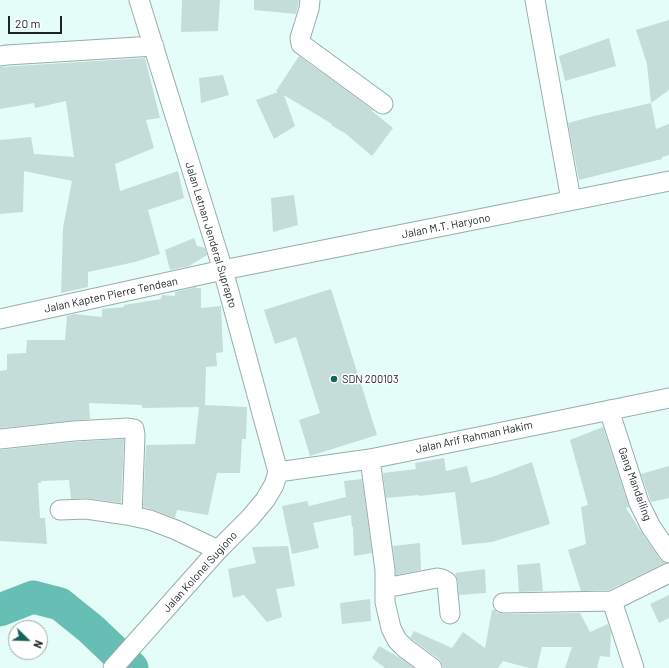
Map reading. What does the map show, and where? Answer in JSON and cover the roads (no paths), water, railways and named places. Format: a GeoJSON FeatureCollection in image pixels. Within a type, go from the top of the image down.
{"type":"FeatureCollection","features":[{"type":"Feature","properties":{"kind":"street","name":"Jalan Letnan Jenderal Suprapto"},"geometry":{"type":"LineString","coordinates":[[139,0],[223,270],[278,472]]}},
{"type":"Feature","properties":{"kind":"street"},"geometry":{"type":"LineString","coordinates":[[310,0],[309,9],[300,38],[301,44],[383,104]]}},
{"type":"Feature","properties":{"kind":"street"},"geometry":{"type":"LineString","coordinates":[[535,0],[571,200]]}},
{"type":"Feature","properties":{"kind":"street"},"geometry":{"type":"LineString","coordinates":[[0,56],[154,46]]}},
{"type":"Feature","properties":{"kind":"street","name":"Jalan M.T. Haryono"},"geometry":{"type":"LineString","coordinates":[[223,270],[669,181]]}},
{"type":"Feature","properties":{"kind":"street","name":"Jalan Kapten Pierre Tendean"},"geometry":{"type":"LineString","coordinates":[[0,319],[223,270]]}},
{"type":"Feature","properties":{"kind":"street","name":"Jalan Arif Rahman Hakim"},"geometry":{"type":"LineString","coordinates":[[278,472],[370,459],[669,398]]}},
{"type":"Feature","properties":{"kind":"street","name":"Gang Mandailing"},"geometry":{"type":"LineString","coordinates":[[609,410],[639,503],[651,527],[669,553]]}},
{"type":"Feature","properties":{"kind":"street"},"geometry":{"type":"LineString","coordinates":[[0,439],[74,430],[134,429],[132,516]]}},
{"type":"Feature","properties":{"kind":"street"},"geometry":{"type":"LineString","coordinates":[[370,459],[385,570],[387,614],[391,628],[405,648],[432,668]]}},
{"type":"Feature","properties":{"kind":"street","name":"Jalan Kolonel Sugiono"},"geometry":{"type":"LineString","coordinates":[[113,668],[218,550],[250,518],[265,500],[274,485],[278,472]]}},
{"type":"Feature","properties":{"kind":"street"},"geometry":{"type":"LineString","coordinates":[[60,510],[86,509],[150,520],[176,530],[218,550]]}},
{"type":"Feature","properties":{"kind":"street"},"geometry":{"type":"LineString","coordinates":[[503,603],[612,601],[669,573]]}},
{"type":"Feature","properties":{"kind":"street"},"geometry":{"type":"LineString","coordinates":[[385,588],[437,578],[442,579],[447,582],[450,614]]}},
{"type":"Feature","properties":{"kind":"street"},"geometry":{"type":"LineString","coordinates":[[612,601],[634,668]]}},
{"type":"Feature","properties":{"kind":"waterway"},"geometry":{"type":"LineString","coordinates":[[0,610],[33,597],[60,604],[91,629],[132,668]]}},
{"type":"Feature","properties":{"kind":"place","name":"SDN 200103"},"geometry":{"type":"Point","coordinates":[334,379]}}]}
